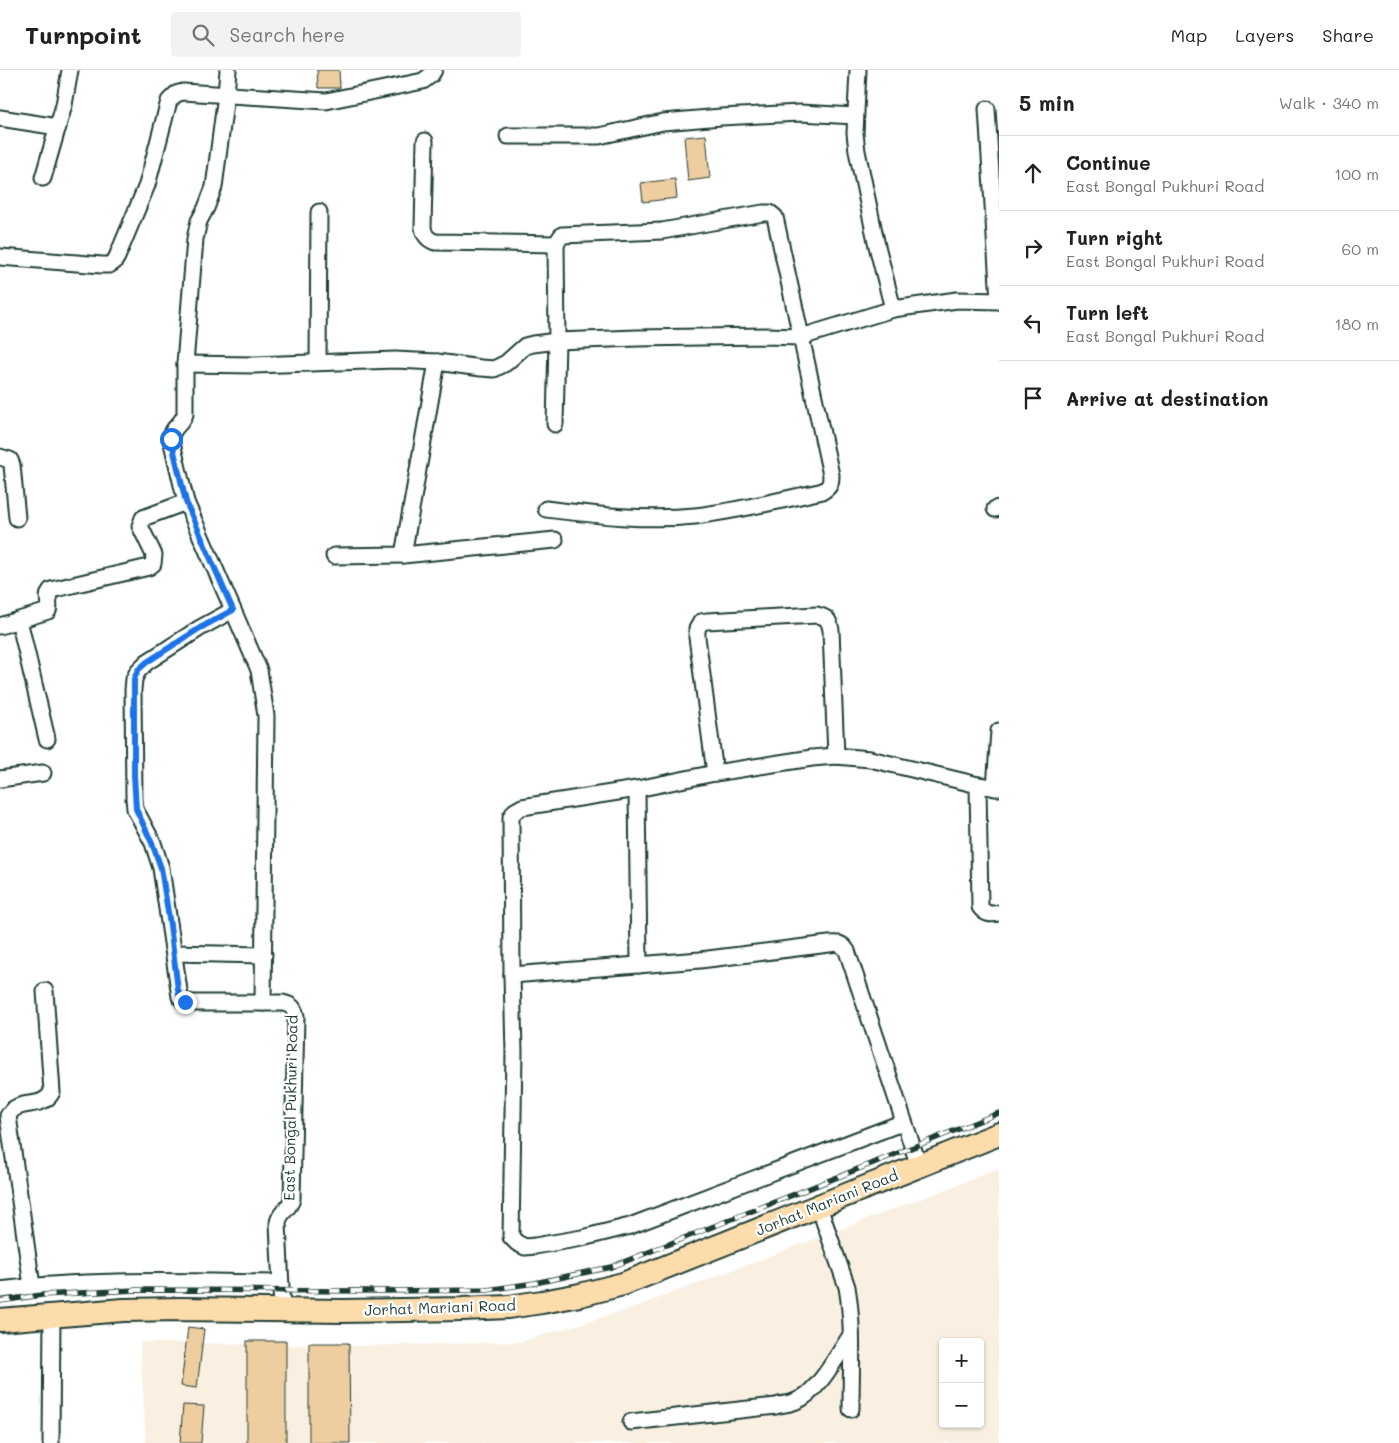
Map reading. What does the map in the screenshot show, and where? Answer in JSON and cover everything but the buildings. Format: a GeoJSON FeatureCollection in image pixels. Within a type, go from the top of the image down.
{"type":"FeatureCollection","features":[{"type":"Feature","properties":{"kind":"highway","name":"Jorhat Mariani Road"},"geometry":{"type":"LineString","coordinates":[[0,1320],[122,1310],[343,1311],[462,1309],[508,1307],[580,1295],[623,1284],[999,1134]]}},
{"type":"Feature","properties":{"kind":"street"},"geometry":{"type":"LineString","coordinates":[[43,178],[68,89],[70,70]]}},
{"type":"Feature","properties":{"kind":"street"},"geometry":{"type":"LineString","coordinates":[[228,70],[214,187],[196,228],[185,364],[185,414],[182,421],[172,431],[171,439],[186,502],[259,670],[266,716],[263,1003]]}},
{"type":"Feature","properties":{"kind":"street"},"geometry":{"type":"LineString","coordinates":[[0,257],[102,265],[109,265],[114,262],[118,257],[147,186],[169,101],[176,94],[183,92],[326,101],[423,81],[434,70]]}},
{"type":"Feature","properties":{"kind":"street"},"geometry":{"type":"LineString","coordinates":[[858,70],[855,116],[857,151],[877,246],[893,309]]}},
{"type":"Feature","properties":{"kind":"street"},"geometry":{"type":"LineString","coordinates":[[185,364],[254,365],[395,360],[494,368],[506,363],[525,346],[557,341],[765,336],[801,337],[893,309],[957,300],[999,301],[987,109]]}},
{"type":"Feature","properties":{"kind":"street"},"geometry":{"type":"LineString","coordinates":[[508,136],[599,136],[663,122],[800,112],[855,116]]}},
{"type":"Feature","properties":{"kind":"street"},"geometry":{"type":"LineString","coordinates":[[0,118],[58,127]]}},
{"type":"Feature","properties":{"kind":"street"},"geometry":{"type":"LineString","coordinates":[[425,142],[423,227],[424,234],[430,240],[435,242],[556,244]]}},
{"type":"Feature","properties":{"kind":"street"},"geometry":{"type":"LineString","coordinates":[[318,362],[319,212]]}},
{"type":"Feature","properties":{"kind":"street"},"geometry":{"type":"LineString","coordinates":[[546,509],[630,518],[694,516],[823,491],[828,488],[831,482],[831,475],[775,217],[763,213],[662,231],[562,235],[556,244],[557,341],[555,424]]}},
{"type":"Feature","properties":{"kind":"street"},"geometry":{"type":"LineString","coordinates":[[403,556],[437,362]]}},
{"type":"Feature","properties":{"kind":"street"},"geometry":{"type":"LineString","coordinates":[[0,456],[10,460],[12,466],[17,518]]}},
{"type":"Feature","properties":{"kind":"street"},"geometry":{"type":"LineString","coordinates":[[0,626],[48,611],[50,607],[48,598],[51,590],[149,567],[153,564],[154,556],[140,526],[143,518],[186,502]]}},
{"type":"Feature","properties":{"kind":"street"},"geometry":{"type":"LineString","coordinates":[[334,556],[403,556],[555,540]]}},
{"type":"Feature","properties":{"kind":"street","name":"East Bongal Pukhuri Road"},"geometry":{"type":"LineString","coordinates":[[233,610],[200,628],[147,662],[138,670],[134,679],[133,766],[136,809],[158,859],[170,925],[180,998],[185,1002],[284,1003],[291,1005],[294,1009],[296,1016],[292,1199],[290,1206],[280,1215],[279,1219],[282,1310]]}},
{"type":"Feature","properties":{"kind":"street"},"geometry":{"type":"LineString","coordinates":[[715,773],[697,637],[697,629],[701,622],[707,621],[817,615],[824,616],[829,620],[836,756]]}},
{"type":"Feature","properties":{"kind":"street"},"geometry":{"type":"LineString","coordinates":[[19,620],[46,739]]}},
{"type":"Feature","properties":{"kind":"street"},"geometry":{"type":"LineString","coordinates":[[904,1122],[630,1226],[582,1238],[525,1247],[517,1243],[511,1237],[514,1052],[511,817],[515,811],[522,807],[636,789],[715,773],[836,756],[870,760],[997,788],[999,731]]}},
{"type":"Feature","properties":{"kind":"street"},"geometry":{"type":"LineString","coordinates":[[0,778],[43,773]]}},
{"type":"Feature","properties":{"kind":"street"},"geometry":{"type":"LineString","coordinates":[[978,785],[980,907],[983,912],[988,914],[999,913]]}},
{"type":"Feature","properties":{"kind":"street"},"geometry":{"type":"LineString","coordinates":[[636,789],[638,965]]}},
{"type":"Feature","properties":{"kind":"street"},"geometry":{"type":"LineString","coordinates":[[512,975],[700,960],[838,943],[843,945],[847,951],[919,1166]]}},
{"type":"Feature","properties":{"kind":"street"},"geometry":{"type":"LineString","coordinates":[[174,953],[264,955]]}},
{"type":"Feature","properties":{"kind":"street"},"geometry":{"type":"LineString","coordinates":[[32,1286],[8,1116],[11,1110],[18,1106],[42,1102],[49,1098],[52,1092],[45,991]]}},
{"type":"Feature","properties":{"kind":"street"},"geometry":{"type":"LineString","coordinates":[[819,1207],[847,1288],[851,1335],[851,1409]]}},
{"type":"Feature","properties":{"kind":"street"},"geometry":{"type":"LineString","coordinates":[[0,1290],[32,1286],[125,1281],[281,1283]]}},
{"type":"Feature","properties":{"kind":"street"},"geometry":{"type":"LineString","coordinates":[[51,1443],[52,1315]]}},
{"type":"Feature","properties":{"kind":"street"},"geometry":{"type":"LineString","coordinates":[[631,1422],[776,1406],[796,1401],[806,1396],[816,1385],[851,1335]]}},
{"type":"Feature","properties":{"kind":"shaded area"},"geometry":{"type":"Polygon","coordinates":[[[999,1169],[999,1443],[146,1443],[140,1342],[352,1346],[520,1342],[633,1308],[999,1169]]]}},
{"type":"Feature","properties":{"kind":"railway"},"geometry":{"type":"LineString","coordinates":[[0,1301],[42,1295],[135,1290],[487,1290],[535,1283],[611,1267],[999,1113]]}},
{"type":"Feature","properties":{"kind":"route"},"geometry":{"type":"LineString","coordinates":[[171,439],[186,502],[233,610],[200,628],[147,662],[138,670],[134,679],[134,798],[138,816],[156,852],[161,868],[178,990],[180,998],[185,1002]]}}]}
